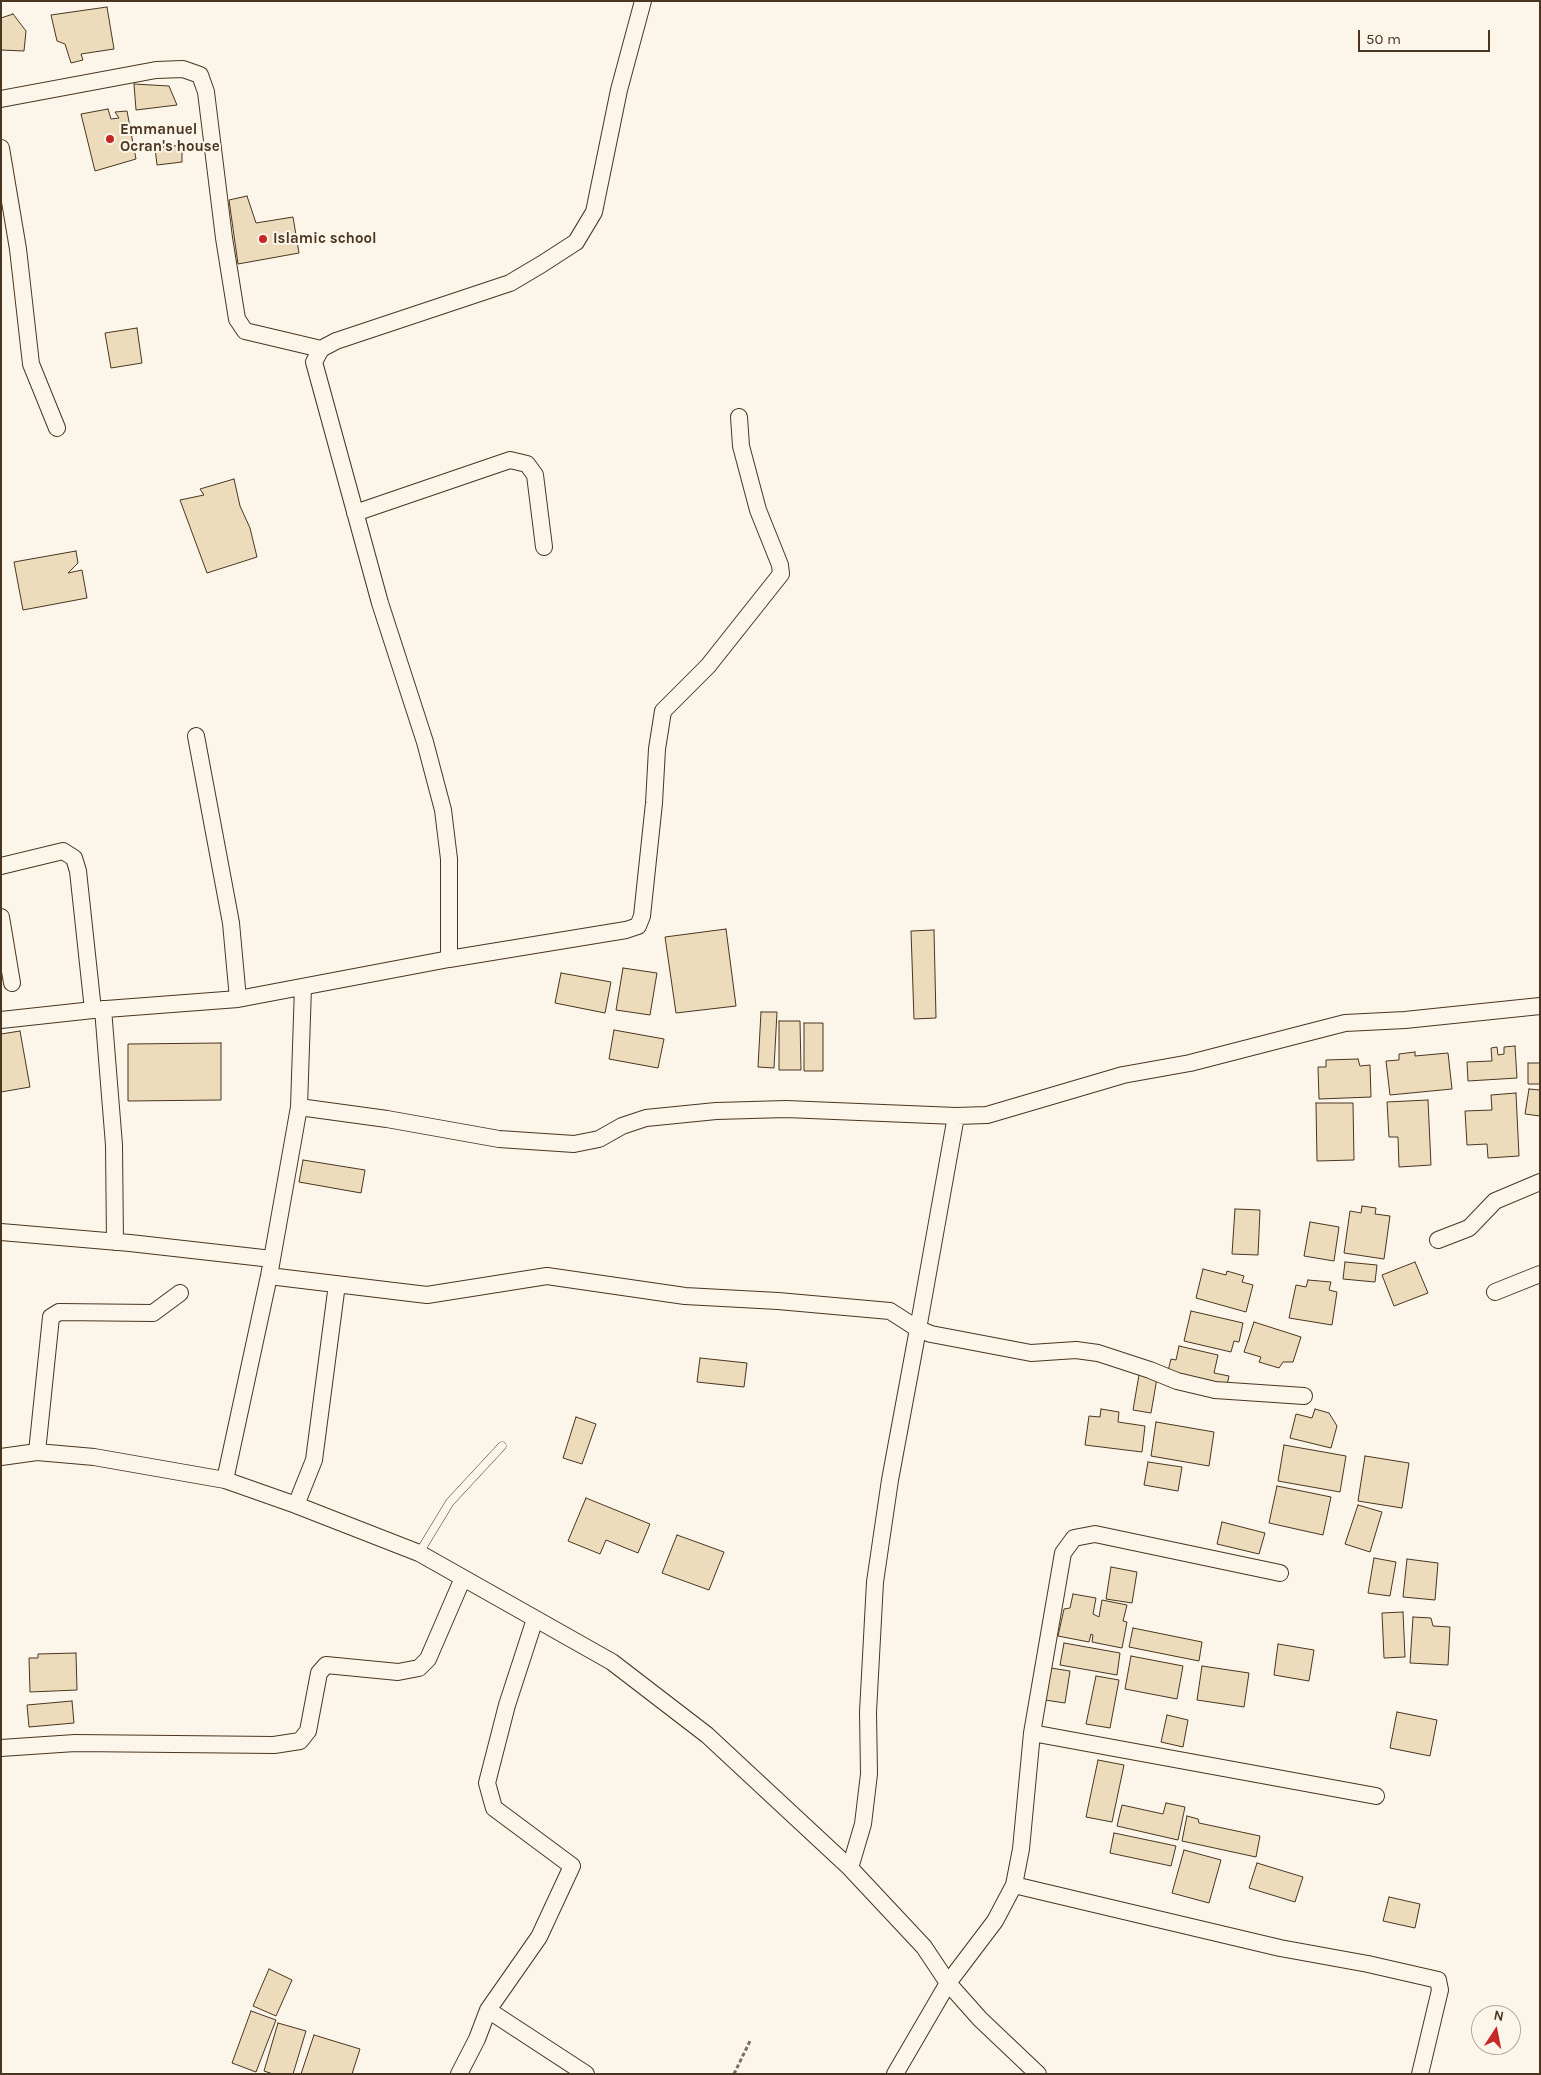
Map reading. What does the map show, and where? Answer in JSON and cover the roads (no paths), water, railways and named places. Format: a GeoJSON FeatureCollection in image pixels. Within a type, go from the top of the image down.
{"type":"FeatureCollection","features":[{"type":"Feature","properties":{"kind":"street"},"geometry":{"type":"LineString","coordinates":[[449,959],[449,859],[443,810],[425,742],[380,603],[314,362],[321,349],[336,341],[510,283],[576,242],[594,212],[619,90],[643,1]]}},
{"type":"Feature","properties":{"kind":"street"},"geometry":{"type":"LineString","coordinates":[[1,99],[156,70],[183,69],[200,76],[206,92],[224,238],[237,319],[245,331],[321,349]]}},
{"type":"Feature","properties":{"kind":"street"},"geometry":{"type":"LineString","coordinates":[[1,148],[18,249],[30,364],[57,428]]}},
{"type":"Feature","properties":{"kind":"street"},"geometry":{"type":"LineString","coordinates":[[1,1020],[98,1009],[238,1000],[449,959],[626,930],[638,926],[642,916],[654,803],[657,749],[663,711],[708,666],[781,574],[780,565],[758,510],[741,446],[739,417]]}},
{"type":"Feature","properties":{"kind":"street"},"geometry":{"type":"LineString","coordinates":[[355,514],[510,460],[527,464],[535,475],[544,547]]}},
{"type":"Feature","properties":{"kind":"street"},"geometry":{"type":"LineString","coordinates":[[196,736],[231,922],[238,1000]]}},
{"type":"Feature","properties":{"kind":"street"},"geometry":{"type":"LineString","coordinates":[[1,866],[63,852],[74,858],[78,871],[98,1009],[114,1145],[115,1242]]}},
{"type":"Feature","properties":{"kind":"street"},"geometry":{"type":"LineString","coordinates":[[1,918],[12,983]]}},
{"type":"Feature","properties":{"kind":"street"},"geometry":{"type":"LineString","coordinates":[[225,1480],[269,1276],[299,1108],[303,987]]}},
{"type":"Feature","properties":{"kind":"street"},"geometry":{"type":"LineString","coordinates":[[299,1108],[387,1119],[499,1139],[574,1144],[599,1138],[622,1126],[646,1118],[708,1112],[786,1109],[987,1116],[1123,1075],[1190,1063],[1345,1023],[1405,1020],[1540,1006]]}},
{"type":"Feature","properties":{"kind":"street"},"geometry":{"type":"LineString","coordinates":[[850,1868],[863,1824],[870,1774],[868,1712],[874,1582],[890,1480],[956,1116]]}},
{"type":"Feature","properties":{"kind":"street"},"geometry":{"type":"LineString","coordinates":[[1438,1240],[1469,1228],[1495,1201],[1540,1182]]}},
{"type":"Feature","properties":{"kind":"street"},"geometry":{"type":"LineString","coordinates":[[1,1232],[272,1259]]}},
{"type":"Feature","properties":{"kind":"street"},"geometry":{"type":"LineString","coordinates":[[1495,1292],[1540,1274]]}},
{"type":"Feature","properties":{"kind":"street"},"geometry":{"type":"LineString","coordinates":[[269,1276],[426,1295],[547,1276],[685,1296],[778,1301],[890,1311],[918,1329],[930,1334],[1031,1353],[1076,1350],[1098,1353],[1177,1381],[1215,1390],[1304,1396]]}},
{"type":"Feature","properties":{"kind":"street"},"geometry":{"type":"LineString","coordinates":[[296,1505],[314,1460],[337,1284]]}},
{"type":"Feature","properties":{"kind":"street"},"geometry":{"type":"LineString","coordinates":[[37,1452],[51,1317],[59,1312],[152,1314],[180,1293]]}},
{"type":"Feature","properties":{"kind":"street"},"geometry":{"type":"LineString","coordinates":[[1,1457],[37,1452],[94,1457],[225,1480],[296,1505],[419,1553],[612,1662],[707,1735],[850,1868],[924,1947],[948,1983],[980,2019],[1038,2074]]}},
{"type":"Feature","properties":{"kind":"street"},"geometry":{"type":"LineString","coordinates":[[895,2074],[948,1983],[995,1921],[1014,1885],[1021,1849],[1032,1733],[1063,1553],[1074,1538],[1095,1534],[1280,1573]]}},
{"type":"Feature","properties":{"kind":"street"},"geometry":{"type":"LineString","coordinates":[[1,1748],[75,1743],[274,1745],[300,1742],[308,1731],[320,1673],[326,1665],[398,1672],[419,1668],[428,1659],[463,1578]]}},
{"type":"Feature","properties":{"kind":"street"},"geometry":{"type":"LineString","coordinates":[[459,2074],[488,2010],[539,1937],[572,1866],[494,1808],[487,1783],[507,1705],[535,1619]]}},
{"type":"Feature","properties":{"kind":"street"},"geometry":{"type":"LineString","coordinates":[[1032,1733],[1376,1796]]}},
{"type":"Feature","properties":{"kind":"street"},"geometry":{"type":"LineString","coordinates":[[1014,1885],[1280,1948],[1368,1964],[1438,1980],[1440,1990],[1420,2074]]}},
{"type":"Feature","properties":{"kind":"street"},"geometry":{"type":"LineString","coordinates":[[488,2010],[586,2074]]}},
{"type":"Feature","properties":{"kind":"lane"},"geometry":{"type":"LineString","coordinates":[[419,1553],[450,1502],[502,1446]]}},
{"type":"Feature","properties":{"kind":"place","name":"Emmanuel Ocran's house"},"geometry":{"type":"Point","coordinates":[110,139]}},
{"type":"Feature","properties":{"kind":"place","name":"Islamic school"},"geometry":{"type":"Point","coordinates":[263,239]}}]}
